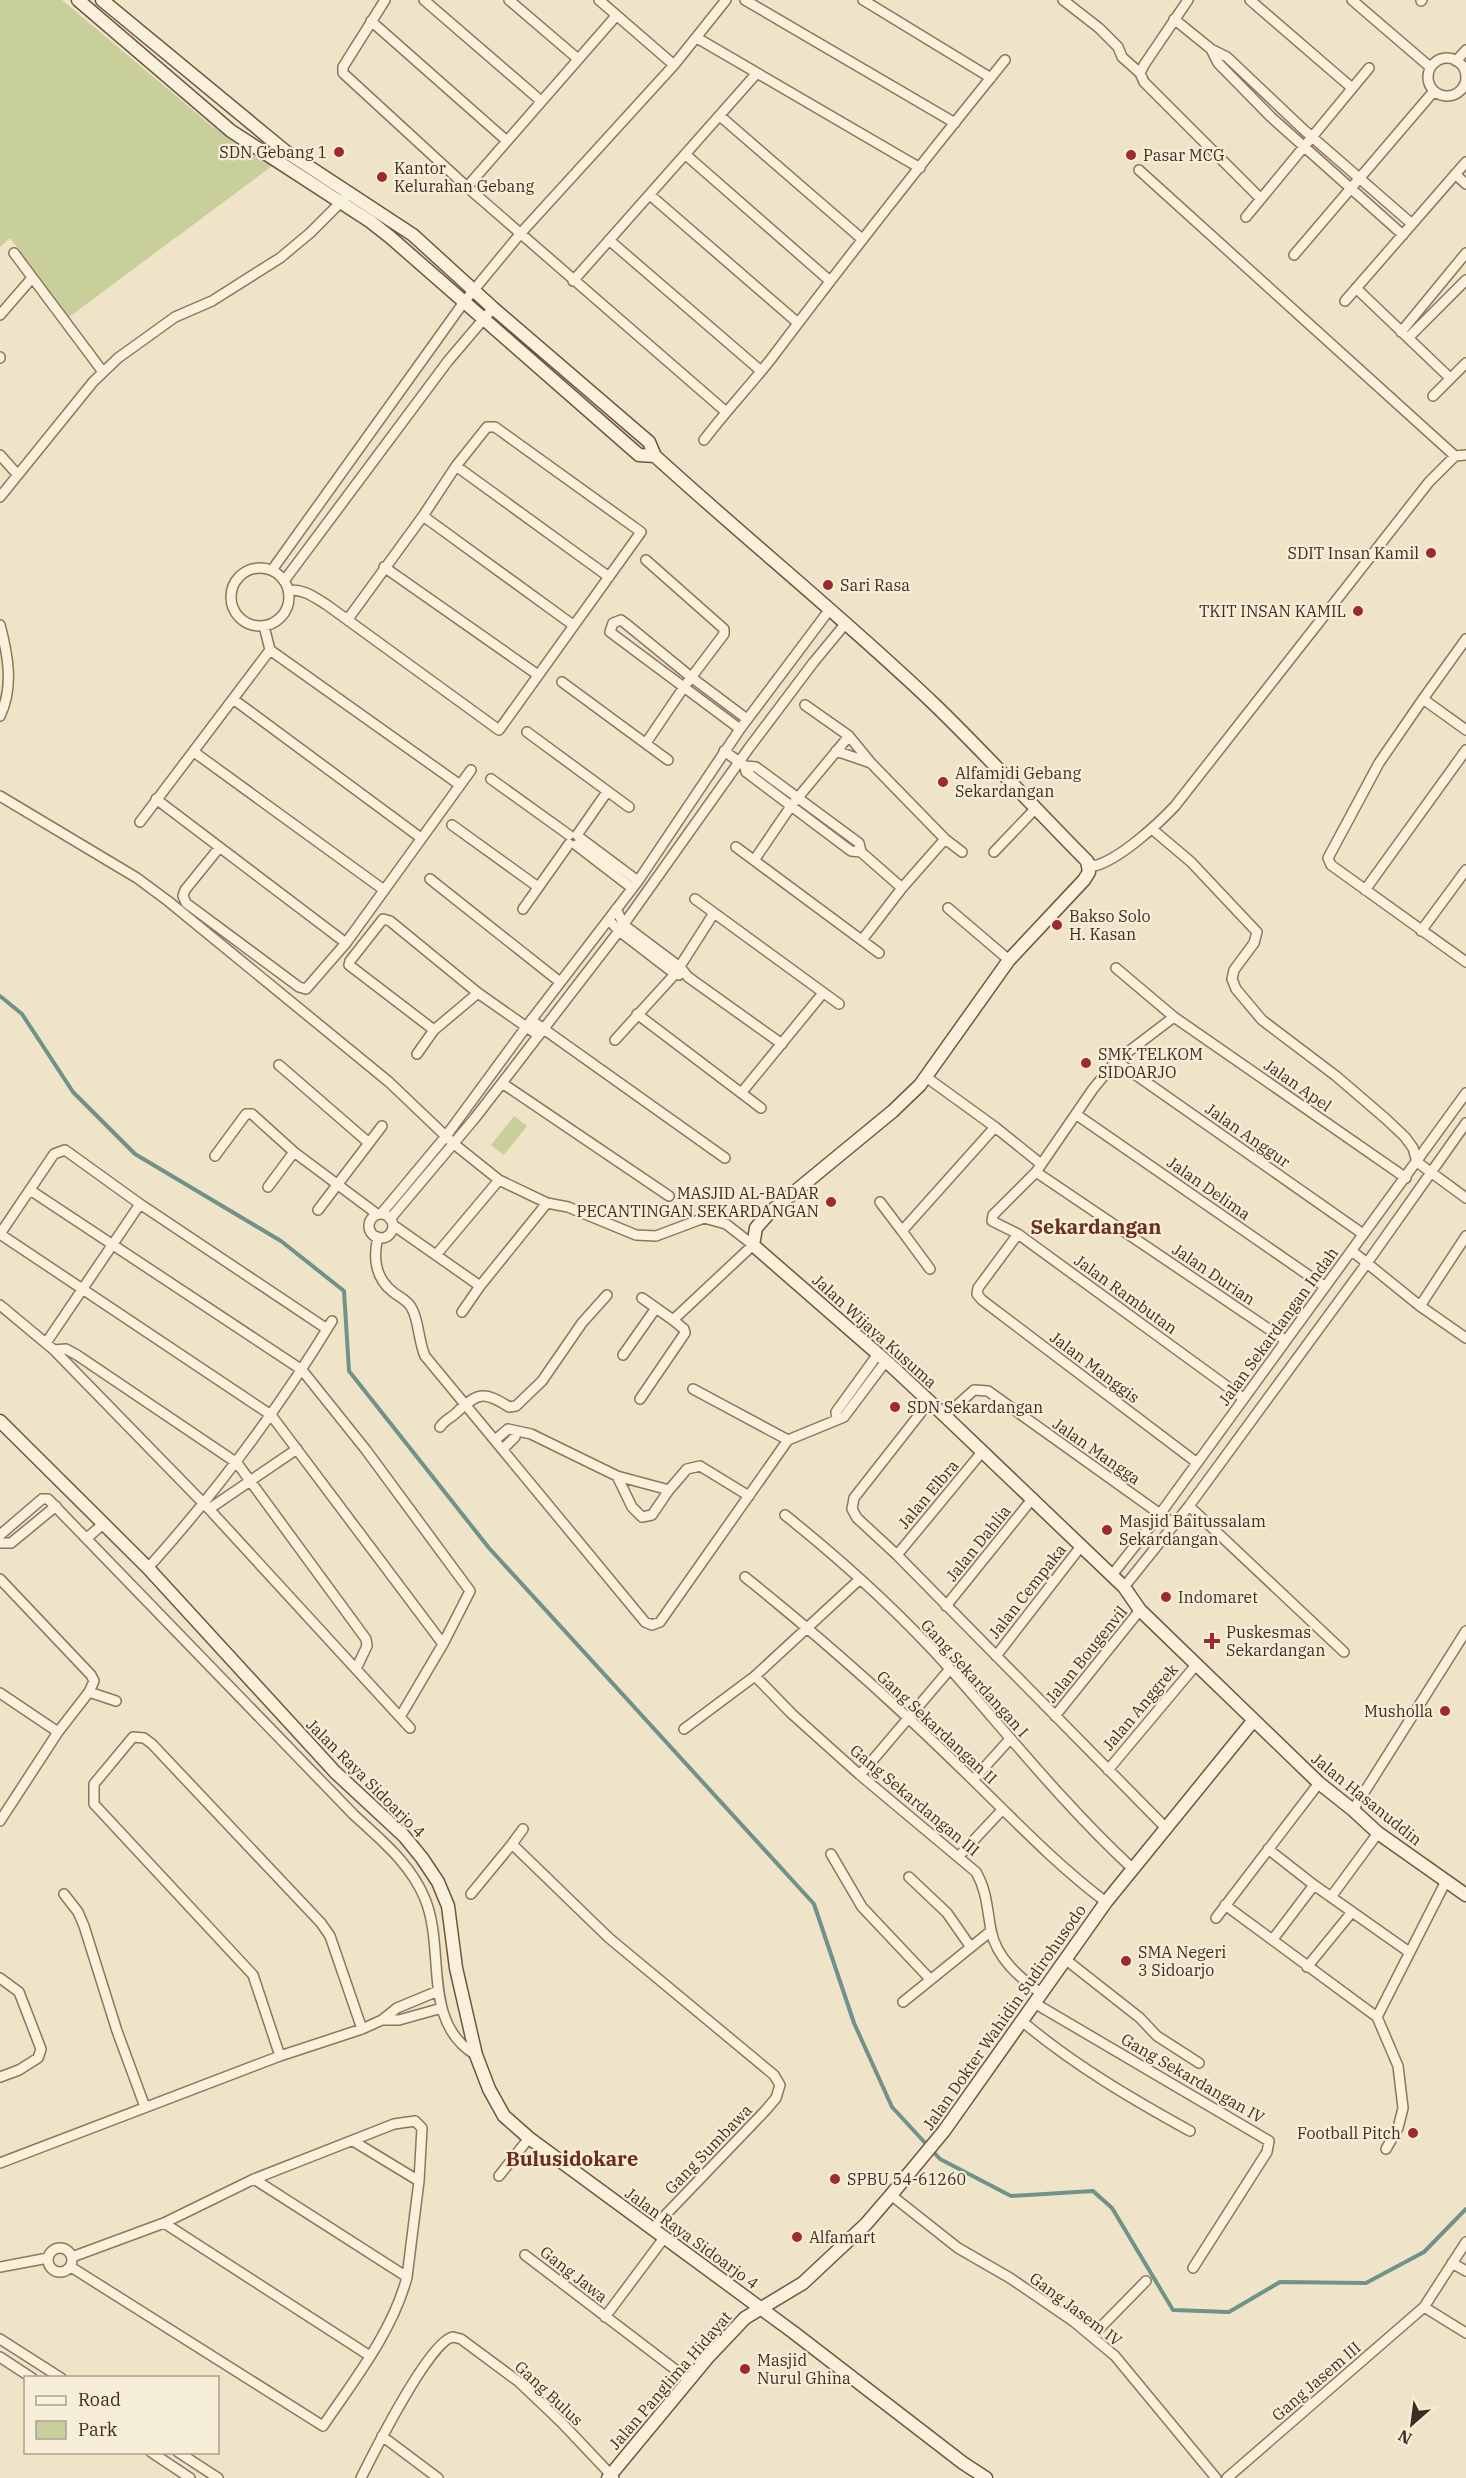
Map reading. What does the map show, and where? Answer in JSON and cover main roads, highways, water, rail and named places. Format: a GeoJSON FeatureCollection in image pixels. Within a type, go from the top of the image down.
{"type":"FeatureCollection","features":[{"type":"Feature","properties":{"kind":"waterway"},"geometry":{"type":"LineString","coordinates":[[0,996],[22,1014],[73,1092],[135,1154],[281,1241],[344,1291],[349,1371],[489,1548],[814,1904],[854,2023],[892,2107],[940,2159],[1011,2196],[1093,2191],[1112,2208],[1173,2310],[1229,2312],[1280,2282],[1366,2283],[1424,2252],[1466,2209]]}},
{"type":"Feature","properties":{"kind":"place","name":"SDN Gebang 1"},"geometry":{"type":"Point","coordinates":[339,152]}},
{"type":"Feature","properties":{"kind":"place","name":"Pasar MCG"},"geometry":{"type":"Point","coordinates":[1131,155]}},
{"type":"Feature","properties":{"kind":"place","name":"Kantor Kelurahan Gebang"},"geometry":{"type":"Point","coordinates":[382,177]}},
{"type":"Feature","properties":{"kind":"place","name":"SDIT Insan Kamil"},"geometry":{"type":"Point","coordinates":[1431,553]}},
{"type":"Feature","properties":{"kind":"place","name":"Sari Rasa"},"geometry":{"type":"Point","coordinates":[828,585]}},
{"type":"Feature","properties":{"kind":"place","name":"TKIT INSAN KAMIL"},"geometry":{"type":"Point","coordinates":[1358,611]}},
{"type":"Feature","properties":{"kind":"place","name":"Alfamidi Gebang Sekardangan"},"geometry":{"type":"Point","coordinates":[943,782]}},
{"type":"Feature","properties":{"kind":"place","name":"Bakso Solo H. Kasan"},"geometry":{"type":"Point","coordinates":[1057,925]}},
{"type":"Feature","properties":{"kind":"place","name":"SMK TELKOM SIDOARJO"},"geometry":{"type":"Point","coordinates":[1086,1063]}},
{"type":"Feature","properties":{"kind":"place","name":"MASJID AL-BADAR PECANTINGAN SEKARDANGAN"},"geometry":{"type":"Point","coordinates":[831,1202]}},
{"type":"Feature","properties":{"kind":"place","name":"SDN Sekardangan"},"geometry":{"type":"Point","coordinates":[895,1407]}},
{"type":"Feature","properties":{"kind":"place","name":"Masjid Baitussalam Sekardangan"},"geometry":{"type":"Point","coordinates":[1107,1530]}},
{"type":"Feature","properties":{"kind":"place","name":"Indomaret"},"geometry":{"type":"Point","coordinates":[1166,1597]}},
{"type":"Feature","properties":{"kind":"place","name":"Puskesmas Sekardangan"},"geometry":{"type":"Point","coordinates":[1212,1641]}},
{"type":"Feature","properties":{"kind":"place","name":"Musholla"},"geometry":{"type":"Point","coordinates":[1445,1711]}},
{"type":"Feature","properties":{"kind":"place","name":"SMA Negeri 3 Sidoarjo"},"geometry":{"type":"Point","coordinates":[1126,1961]}},
{"type":"Feature","properties":{"kind":"place","name":"Football Pitch"},"geometry":{"type":"Point","coordinates":[1413,2133]}},
{"type":"Feature","properties":{"kind":"place","name":"SPBU 54-61260"},"geometry":{"type":"Point","coordinates":[835,2179]}},
{"type":"Feature","properties":{"kind":"place","name":"Alfamart"},"geometry":{"type":"Point","coordinates":[797,2237]}},
{"type":"Feature","properties":{"kind":"place","name":"Masjid Nurul Ghina"},"geometry":{"type":"Point","coordinates":[745,2369]}},
{"type":"Feature","properties":{"kind":"district","name":"Sekardangan"},"geometry":{"type":"Point","coordinates":[1096,1226]}},
{"type":"Feature","properties":{"kind":"district","name":"Bulusidokare"},"geometry":{"type":"Point","coordinates":[572,2158]}}]}
